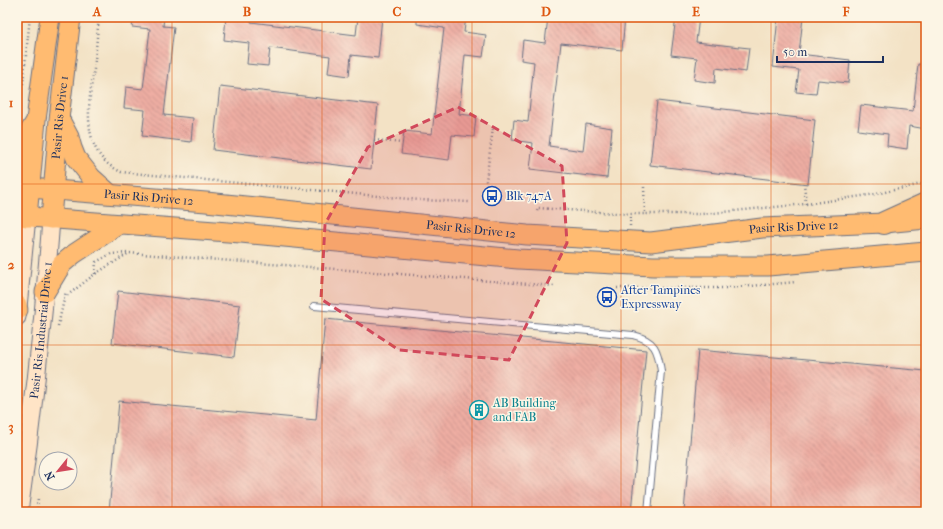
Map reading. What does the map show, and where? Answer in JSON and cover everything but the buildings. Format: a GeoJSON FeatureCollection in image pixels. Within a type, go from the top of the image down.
{"type":"FeatureCollection","features":[{"type":"Feature","properties":{"kind":"highway"},"geometry":{"type":"LineString","coordinates":[[884,223],[926,204]]}},
{"type":"Feature","properties":{"kind":"main road","name":"Pasir Ris Drive 1"},"geometry":{"type":"LineString","coordinates":[[22,216],[23,188],[36,120],[50,17]]}},
{"type":"Feature","properties":{"kind":"main road","name":"Pasir Ris Drive 1"},"geometry":{"type":"LineString","coordinates":[[51,219],[59,119],[71,17]]}},
{"type":"Feature","properties":{"kind":"main road"},"geometry":{"type":"LineString","coordinates":[[59,119],[78,161],[91,177],[110,194]]}},
{"type":"Feature","properties":{"kind":"main road"},"geometry":{"type":"LineString","coordinates":[[17,149],[22,144],[36,120]]}},
{"type":"Feature","properties":{"kind":"main road","name":"Pasir Ris Drive 12"},"geometry":{"type":"LineString","coordinates":[[23,188],[53,189],[206,202],[527,236],[651,242],[762,228],[884,223],[926,219]]}},
{"type":"Feature","properties":{"kind":"main road","name":"Pasir Ris Drive 12"},"geometry":{"type":"LineString","coordinates":[[22,216],[118,225],[241,233],[518,259],[653,266],[768,266],[926,252]]}},
{"type":"Feature","properties":{"kind":"main road","name":"Pasir Ris Industrial Drive 1"},"geometry":{"type":"LineString","coordinates":[[17,310],[22,216]]}},
{"type":"Feature","properties":{"kind":"main road","name":"Pasir Ris Industrial Drive 1"},"geometry":{"type":"LineString","coordinates":[[18,512],[28,444],[45,292],[51,219]]}},
{"type":"Feature","properties":{"kind":"main road"},"geometry":{"type":"LineString","coordinates":[[45,292],[62,264],[74,254],[118,225]]}},
{"type":"Feature","properties":{"kind":"lane"},"geometry":{"type":"LineString","coordinates":[[314,306],[645,337],[653,345],[659,356],[661,370],[648,512]]}},
{"type":"Feature","properties":{"kind":"path"},"geometry":{"type":"LineString","coordinates":[[23,86],[30,17]]}},
{"type":"Feature","properties":{"kind":"path"},"geometry":{"type":"LineString","coordinates":[[99,17],[88,110],[90,126],[93,141],[99,154],[108,164],[121,172],[420,200],[470,202]]}},
{"type":"Feature","properties":{"kind":"path"},"geometry":{"type":"LineString","coordinates":[[486,201],[488,188],[486,180],[493,128]]}},
{"type":"Feature","properties":{"kind":"path"},"geometry":{"type":"LineString","coordinates":[[374,140],[402,144]]}},
{"type":"Feature","properties":{"kind":"path"},"geometry":{"type":"LineString","coordinates":[[804,183],[806,204]]}},
{"type":"Feature","properties":{"kind":"path"},"geometry":{"type":"LineString","coordinates":[[537,211],[538,208],[630,214],[702,214],[806,204],[876,194],[926,183]]}},
{"type":"Feature","properties":{"kind":"path"},"geometry":{"type":"LineString","coordinates":[[644,187],[645,214]]}},
{"type":"Feature","properties":{"kind":"path"},"geometry":{"type":"LineString","coordinates":[[64,298],[96,274],[129,253]]}},
{"type":"Feature","properties":{"kind":"path"},"geometry":{"type":"LineString","coordinates":[[91,263],[111,254],[129,253],[555,286]]}},
{"type":"Feature","properties":{"kind":"path"},"geometry":{"type":"LineString","coordinates":[[96,262],[96,274]]}},
{"type":"Feature","properties":{"kind":"path"},"geometry":{"type":"LineString","coordinates":[[58,329],[67,286]]}},
{"type":"Feature","properties":{"kind":"highlighted area"},"geometry":{"type":"Polygon","coordinates":[[[458,107],[562,166],[567,243],[509,360],[399,350],[321,299],[325,224],[368,147],[458,107]]]}},
{"type":"Feature","properties":{"kind":"place","name":"Blk 747A"},"geometry":{"type":"Point","coordinates":[492,196]}},
{"type":"Feature","properties":{"kind":"place","name":"After Tampines Expressway"},"geometry":{"type":"Point","coordinates":[607,297]}},
{"type":"Feature","properties":{"kind":"place","name":"AB Building and FAB"},"geometry":{"type":"Point","coordinates":[479,410]}}]}
